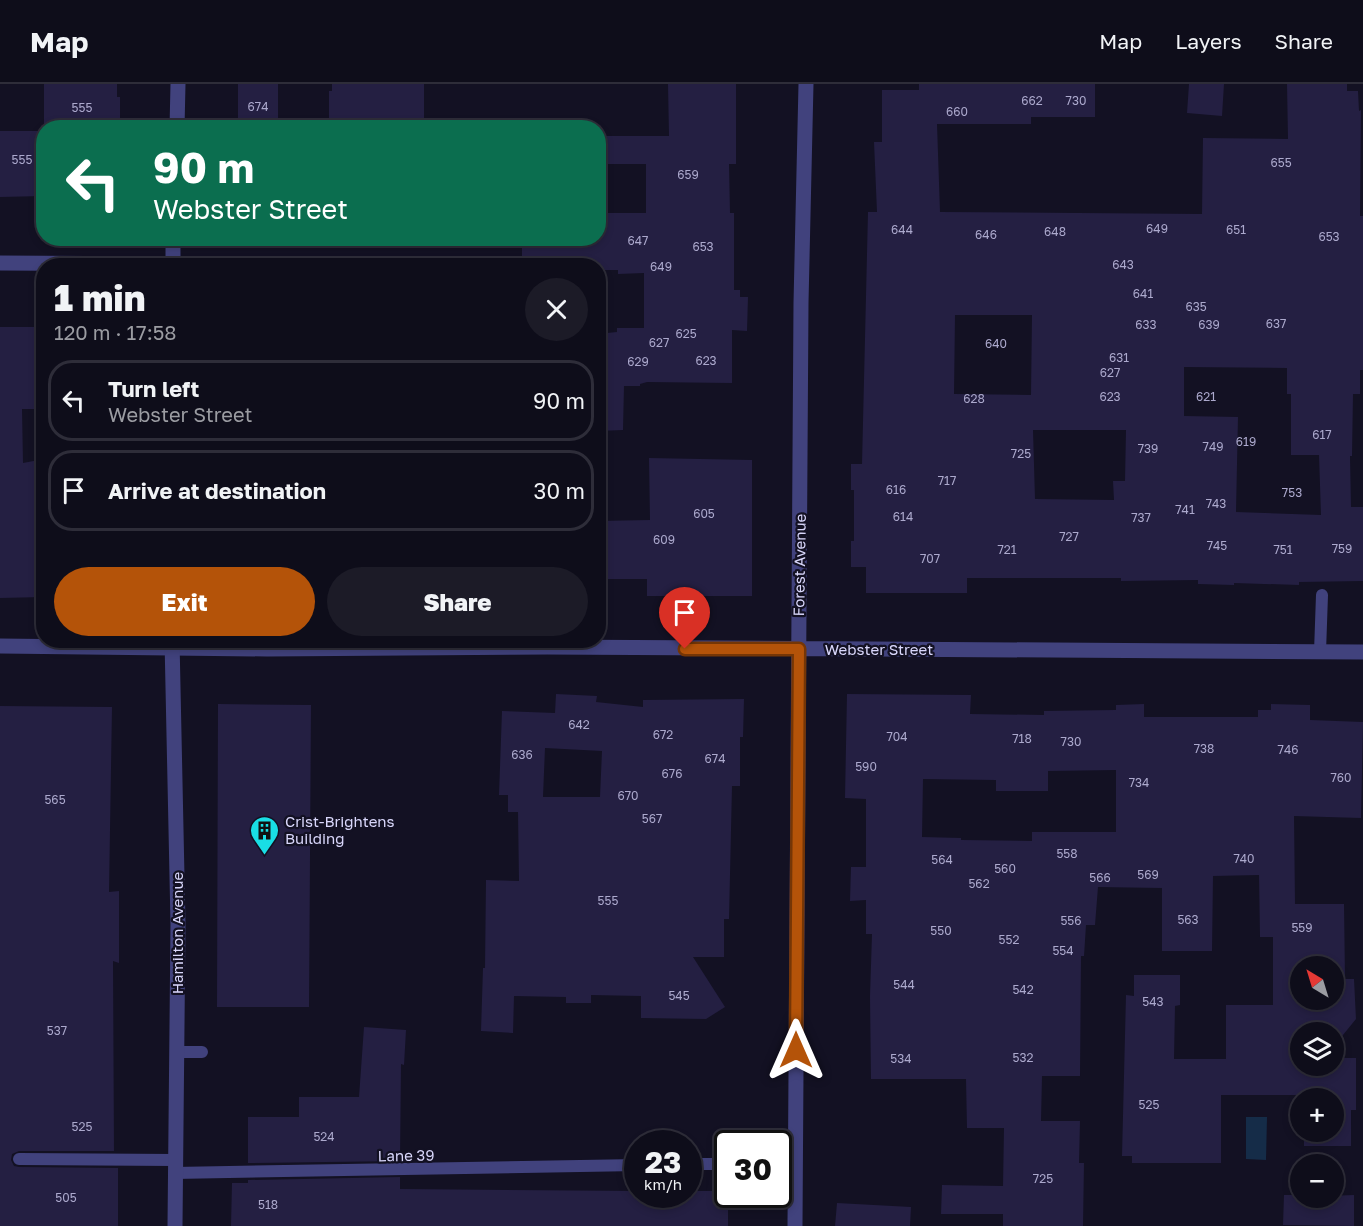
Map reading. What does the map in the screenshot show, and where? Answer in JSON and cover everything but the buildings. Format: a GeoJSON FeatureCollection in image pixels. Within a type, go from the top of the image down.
{"type":"FeatureCollection","features":[{"type":"Feature","properties":{"kind":"street"},"geometry":{"type":"LineString","coordinates":[[177,120],[178,84]]}},
{"type":"Feature","properties":{"kind":"street","name":"Forest Avenue"},"geometry":{"type":"LineString","coordinates":[[795,1226],[801,303],[806,84]]}},
{"type":"Feature","properties":{"kind":"street"},"geometry":{"type":"LineString","coordinates":[[0,263],[36,263]]}},
{"type":"Feature","properties":{"kind":"street","name":"Webster Street"},"geometry":{"type":"LineString","coordinates":[[0,646],[36,646]]}},
{"type":"Feature","properties":{"kind":"street","name":"Hamilton Avenue"},"geometry":{"type":"LineString","coordinates":[[172,648],[177,924],[175,1226]]}},
{"type":"Feature","properties":{"kind":"street","name":"Webster Street"},"geometry":{"type":"LineString","coordinates":[[248,648],[407,648]]}},
{"type":"Feature","properties":{"kind":"street","name":"Webster Street"},"geometry":{"type":"LineString","coordinates":[[606,648],[1363,652]]}},
{"type":"Feature","properties":{"kind":"lane"},"geometry":{"type":"LineString","coordinates":[[1320,652],[1322,595]]}},
{"type":"Feature","properties":{"kind":"lane"},"geometry":{"type":"LineString","coordinates":[[685,602],[685,649]]}},
{"type":"Feature","properties":{"kind":"lane"},"geometry":{"type":"LineString","coordinates":[[176,1052],[202,1052]]}},
{"type":"Feature","properties":{"kind":"lane","name":"Lane 39"},"geometry":{"type":"LineString","coordinates":[[19,1159],[175,1167],[416,1169],[624,1165]]}},
{"type":"Feature","properties":{"kind":"lane"},"geometry":{"type":"LineString","coordinates":[[792,1162],[796,1162]]}},
{"type":"Feature","properties":{"kind":"water"},"geometry":{"type":"Polygon","coordinates":[[[1246,1117],[1267,1117],[1266,1160],[1246,1159],[1246,1117]]]}},
{"type":"Feature","properties":{"kind":"place","name":"Crist-Brightens Building"},"geometry":{"type":"Point","coordinates":[264,856]}},
{"type":"Feature","properties":{"kind":"route"},"geometry":{"type":"LineString","coordinates":[[685,649],[799,649],[796,1050]]}}]}
